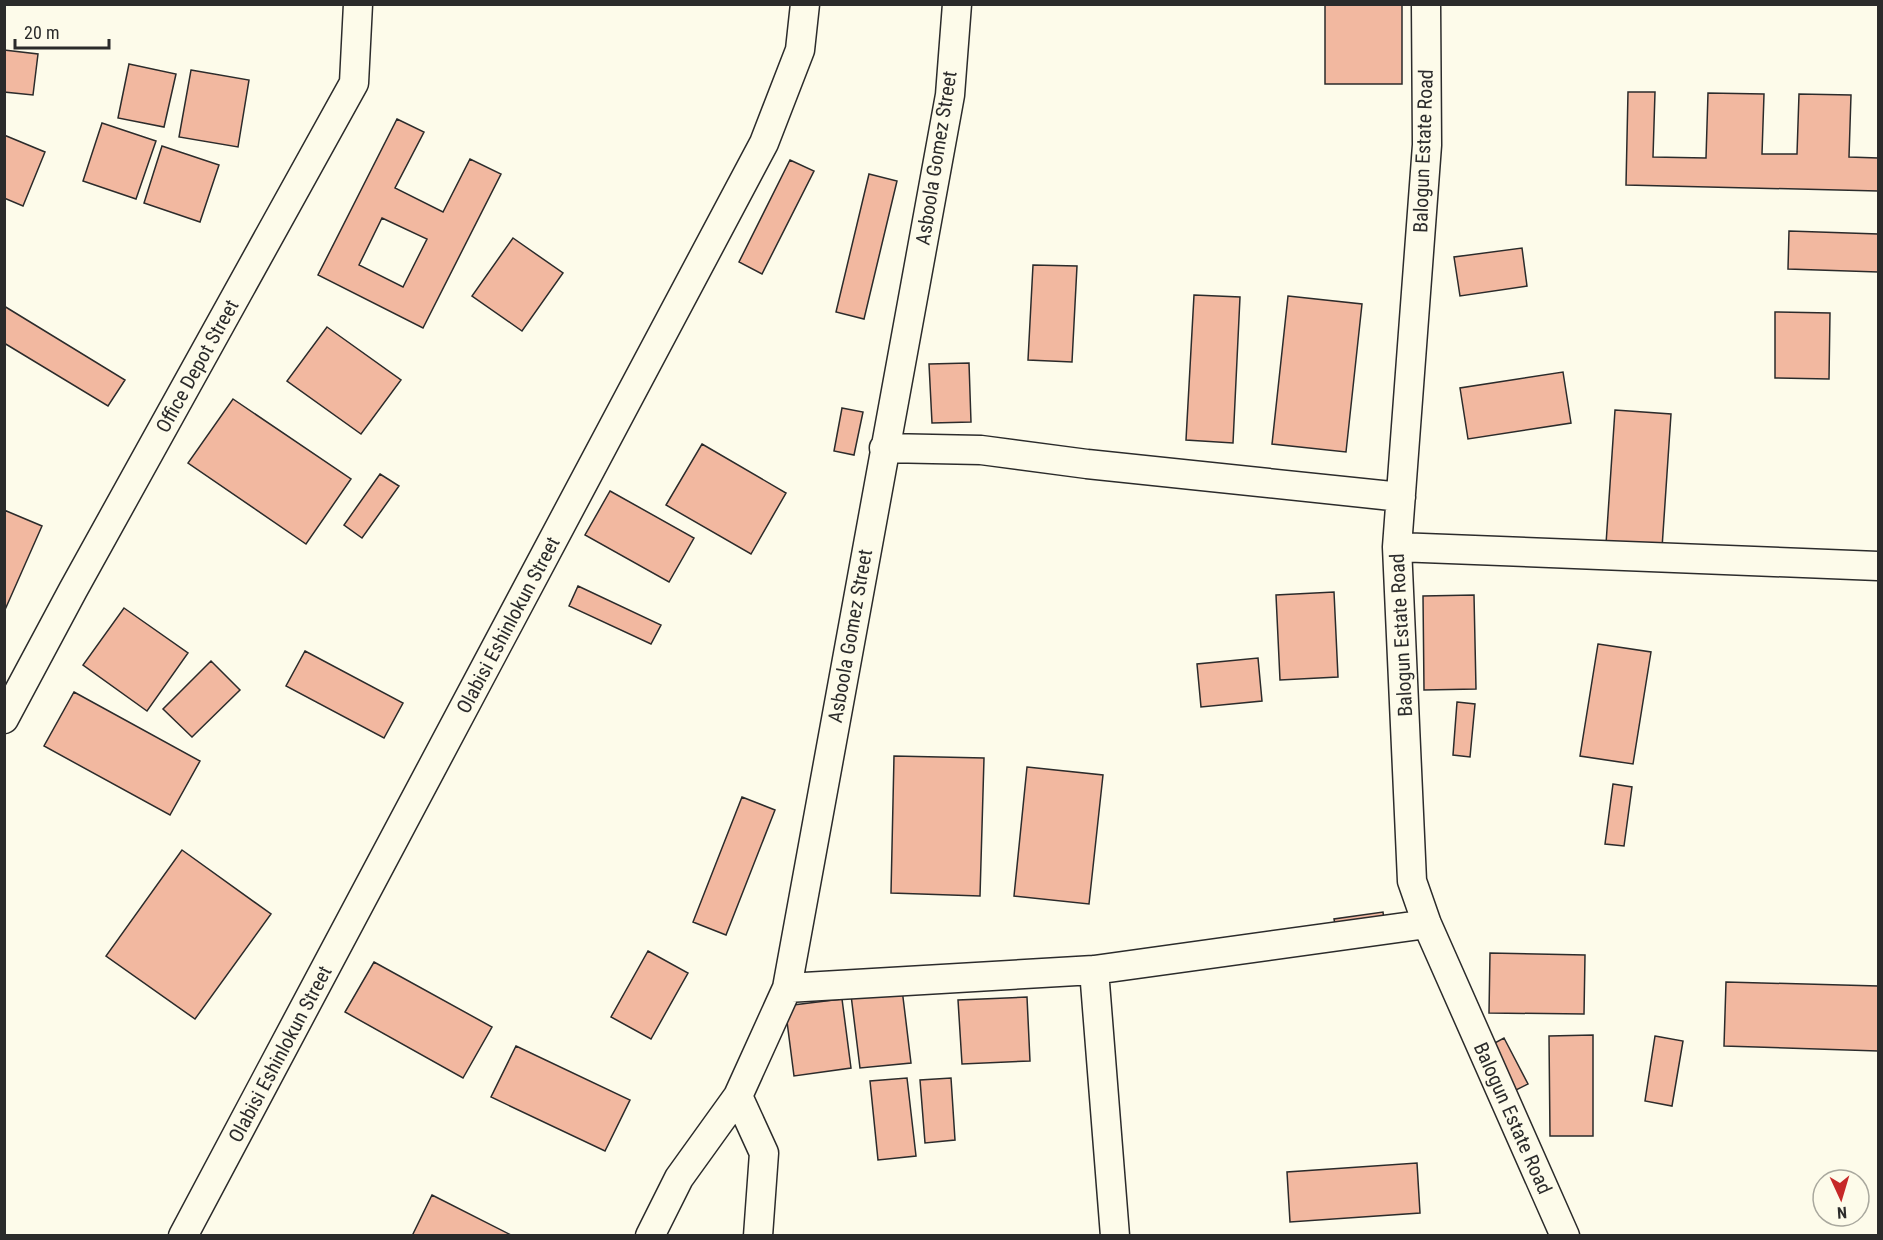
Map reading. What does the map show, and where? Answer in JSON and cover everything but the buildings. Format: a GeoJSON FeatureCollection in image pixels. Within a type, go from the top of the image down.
{"type":"FeatureCollection","features":[{"type":"Feature","properties":{"kind":"street","name":"Office Depot Street"},"geometry":{"type":"LineString","coordinates":[[4,718],[354,83],[358,4]]}},
{"type":"Feature","properties":{"kind":"street","name":"Olabisi Eshinlokun Street"},"geometry":{"type":"LineString","coordinates":[[183,1236],[764,143],[800,50],[805,4]]}},
{"type":"Feature","properties":{"kind":"street","name":"Asboola Gomez Street"},"geometry":{"type":"LineString","coordinates":[[650,1236],[679,1178],[738,1096],[787,988],[950,95],[957,4]]}},
{"type":"Feature","properties":{"kind":"street","name":"Balogun Estate Road"},"geometry":{"type":"LineString","coordinates":[[1426,4],[1427,145],[1396,547],[1412,881],[1426,924],[1565,1236]]}},
{"type":"Feature","properties":{"kind":"street"},"geometry":{"type":"LineString","coordinates":[[884,448],[981,450],[1087,464],[1401,497]]}},
{"type":"Feature","properties":{"kind":"street"},"geometry":{"type":"LineString","coordinates":[[1396,547],[1878,566]]}},
{"type":"Feature","properties":{"kind":"street"},"geometry":{"type":"LineString","coordinates":[[787,988],[1094,970],[1426,924]]}},
{"type":"Feature","properties":{"kind":"street"},"geometry":{"type":"LineString","coordinates":[[1094,970],[1115,1236]]}},
{"type":"Feature","properties":{"kind":"street"},"geometry":{"type":"LineString","coordinates":[[738,1096],[764,1153],[758,1236]]}}]}
